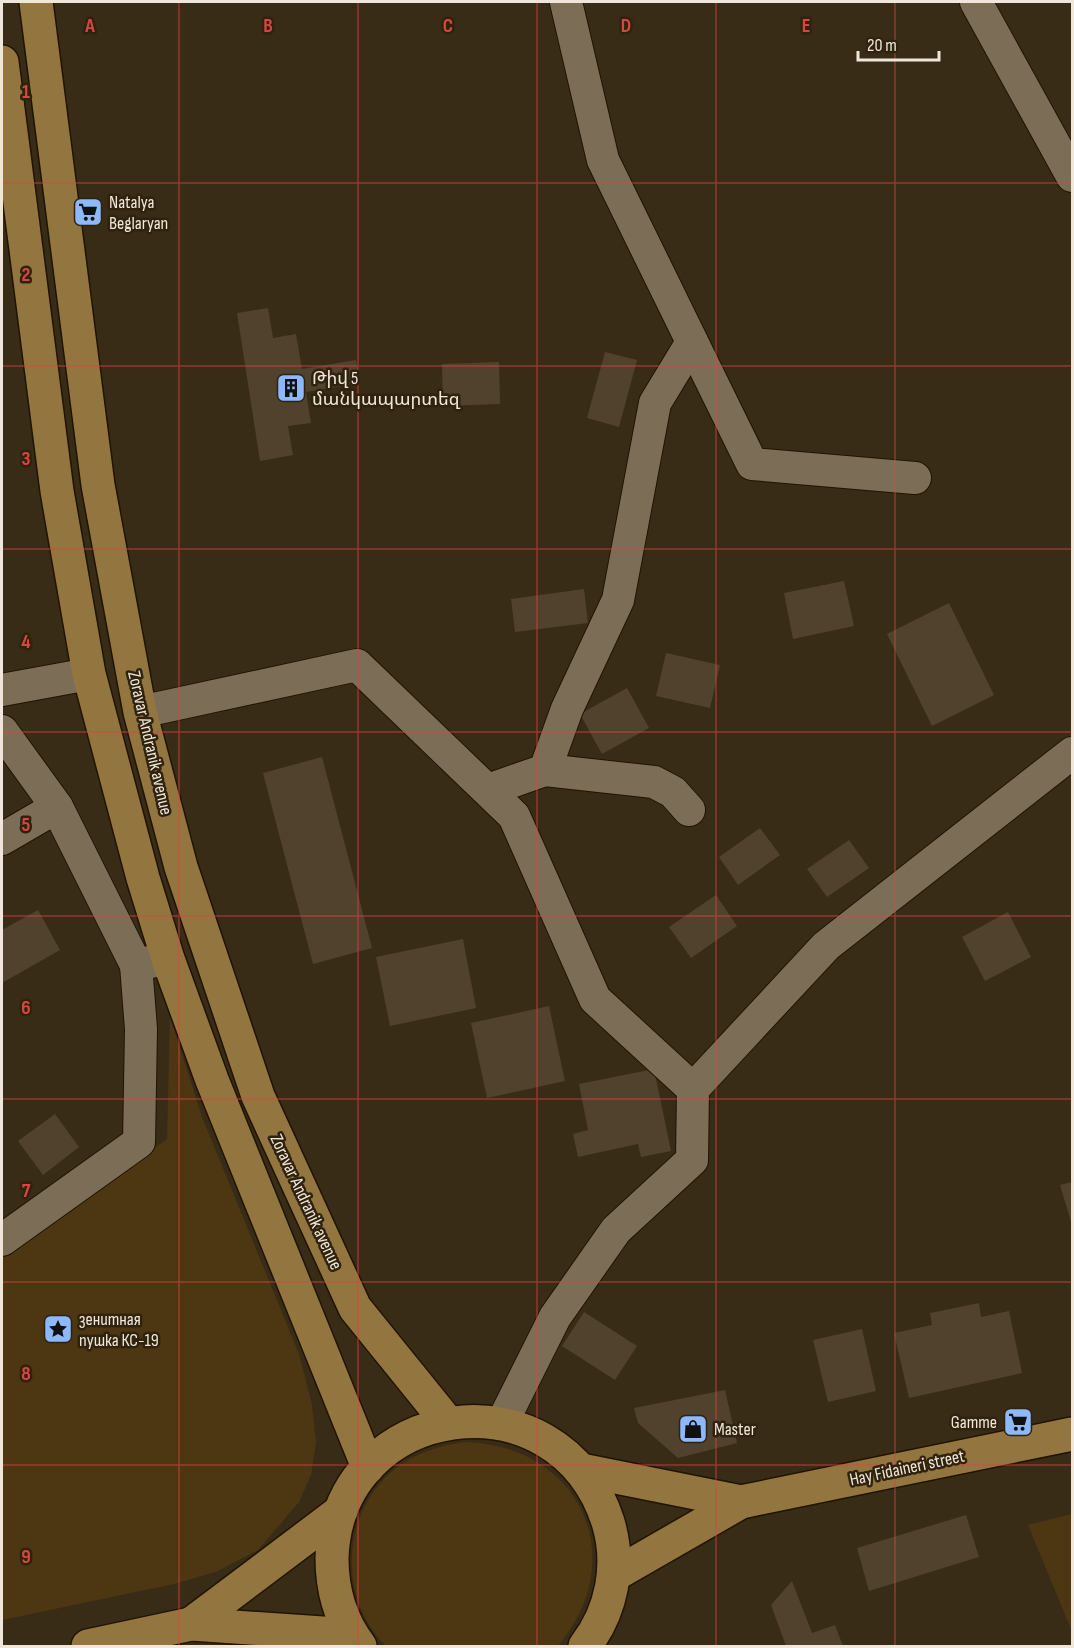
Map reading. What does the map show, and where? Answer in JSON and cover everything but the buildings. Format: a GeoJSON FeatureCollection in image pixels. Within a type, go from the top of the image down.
{"type":"FeatureCollection","features":[{"type":"Feature","properties":{"kind":"main road","name":"Zoravar Andranik avenue"},"geometry":{"type":"LineString","coordinates":[[36,2],[98,486],[140,712],[181,867],[258,1096],[355,1308],[448,1423]]}},
{"type":"Feature","properties":{"kind":"main road","name":"Zoravar Andranik avenue"},"geometry":{"type":"LineString","coordinates":[[2,62],[57,491],[89,674],[143,878],[168,959],[212,1080],[368,1467]]}},
{"type":"Feature","properties":{"kind":"main road"},"geometry":{"type":"LineString","coordinates":[[356,1641],[338,1606],[332,1574],[333,1542],[341,1511],[352,1488],[368,1467],[391,1447],[418,1431],[448,1423],[479,1420],[532,1433],[558,1448],[581,1470],[601,1501],[613,1538],[614,1575],[608,1606],[592,1643]]}},
{"type":"Feature","properties":{"kind":"main road","name":"Hay Fidaineri street"},"geometry":{"type":"LineString","coordinates":[[614,1575],[741,1502],[1072,1434]]}},
{"type":"Feature","properties":{"kind":"main road","name":"Hay Fidaineri street"},"geometry":{"type":"LineString","coordinates":[[581,1470],[741,1502]]}},
{"type":"Feature","properties":{"kind":"main road"},"geometry":{"type":"LineString","coordinates":[[191,1624],[341,1511]]}},
{"type":"Feature","properties":{"kind":"main road"},"geometry":{"type":"LineString","coordinates":[[88,1647],[191,1624],[356,1641]]}},
{"type":"Feature","properties":{"kind":"street"},"geometry":{"type":"LineString","coordinates":[[566,2],[603,160],[752,464],[915,478]]}},
{"type":"Feature","properties":{"kind":"street"},"geometry":{"type":"LineString","coordinates":[[975,2],[1072,176]]}},
{"type":"Feature","properties":{"kind":"street"},"geometry":{"type":"LineString","coordinates":[[545,770],[567,709],[618,600],[655,403],[692,342]]}},
{"type":"Feature","properties":{"kind":"street"},"geometry":{"type":"LineString","coordinates":[[140,712],[357,665],[514,816],[595,999],[693,1089]]}},
{"type":"Feature","properties":{"kind":"street"},"geometry":{"type":"LineString","coordinates":[[2,690],[89,674]]}},
{"type":"Feature","properties":{"kind":"street"},"geometry":{"type":"LineString","coordinates":[[2,731],[57,807],[136,965],[141,1029],[139,1142],[2,1240]]}},
{"type":"Feature","properties":{"kind":"street"},"geometry":{"type":"LineString","coordinates":[[502,1424],[555,1317],[616,1230],[692,1160],[693,1089],[826,946],[1072,753]]}},
{"type":"Feature","properties":{"kind":"street"},"geometry":{"type":"LineString","coordinates":[[488,790],[545,770],[654,782],[673,792],[689,810]]}},
{"type":"Feature","properties":{"kind":"street"},"geometry":{"type":"LineString","coordinates":[[2,839],[57,807]]}},
{"type":"Feature","properties":{"kind":"street"},"geometry":{"type":"LineString","coordinates":[[136,965],[168,959]]}},
{"type":"Feature","properties":{"kind":"shaded area"},"geometry":{"type":"Polygon","coordinates":[[[170,1017],[202,1117],[299,1354],[312,1405],[316,1442],[311,1475],[299,1502],[258,1550],[218,1571],[174,1584],[2,1620],[2,1256],[167,1139],[170,1017]]]}},
{"type":"Feature","properties":{"kind":"shaded area"},"geometry":{"type":"Polygon","coordinates":[[[466,1442],[506,1448],[539,1463],[565,1485],[582,1512],[591,1544],[591,1578],[580,1612],[558,1646],[386,1646],[369,1625],[358,1602],[353,1576],[352,1550],[358,1524],[368,1500],[384,1479],[405,1462],[434,1449],[466,1442]]]}},
{"type":"Feature","properties":{"kind":"shaded area"},"geometry":{"type":"Polygon","coordinates":[[[1072,1514],[1072,1631],[1028,1525],[1072,1514]]]}},
{"type":"Feature","properties":{"kind":"place","name":"Natalya Beglaryan"},"geometry":{"type":"Point","coordinates":[88,212]}},
{"type":"Feature","properties":{"kind":"place","name":"Թիվ 5 մանկապարտեզ"},"geometry":{"type":"Point","coordinates":[291,388]}},
{"type":"Feature","properties":{"kind":"place","name":"зенитная пушка КС-19"},"geometry":{"type":"Point","coordinates":[58,1329]}},
{"type":"Feature","properties":{"kind":"place","name":"Gamme"},"geometry":{"type":"Point","coordinates":[1018,1422]}},
{"type":"Feature","properties":{"kind":"place","name":"Master"},"geometry":{"type":"Point","coordinates":[693,1429]}}]}
